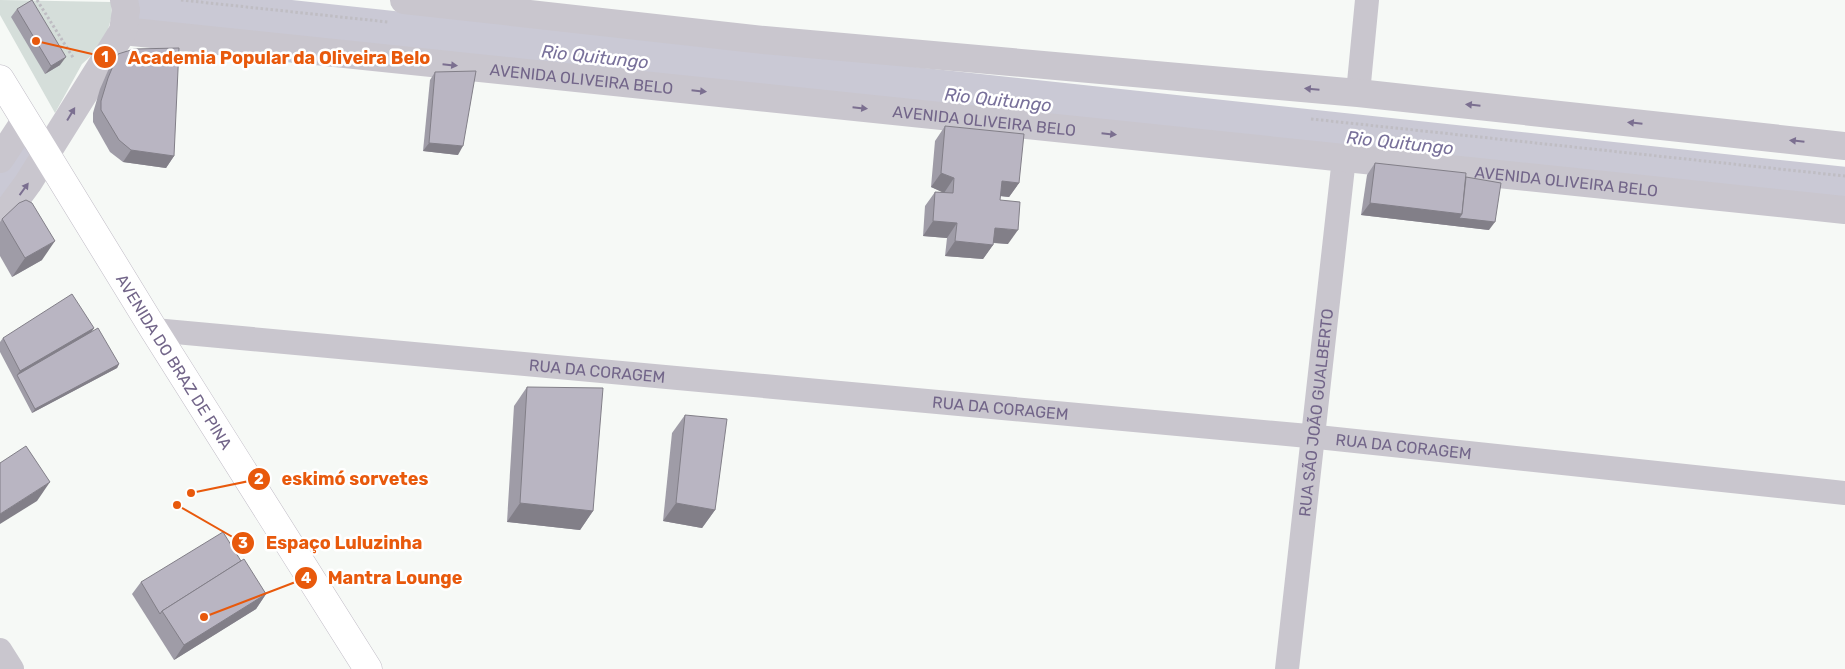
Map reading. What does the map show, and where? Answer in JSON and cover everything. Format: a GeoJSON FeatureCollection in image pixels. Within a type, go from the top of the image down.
{"type":"FeatureCollection","features":[{"type":"Feature","properties":{"kind":"main road","name":"AVENIDA DO BRAZ DE PINA"},"geometry":{"type":"LineString","coordinates":[[0,79],[154,330],[371,669]]}},
{"type":"Feature","properties":{"kind":"street"},"geometry":{"type":"LineString","coordinates":[[0,221],[46,155],[123,31],[126,10],[124,0]]}},
{"type":"Feature","properties":{"kind":"street"},"geometry":{"type":"LineString","coordinates":[[404,0],[764,40],[1358,93],[1845,146]]}},
{"type":"Feature","properties":{"kind":"street"},"geometry":{"type":"LineString","coordinates":[[1358,93],[1367,0]]}},
{"type":"Feature","properties":{"kind":"street","name":"AVENIDA OLIVEIRA BELO"},"geometry":{"type":"LineString","coordinates":[[123,31],[1845,210]]}},
{"type":"Feature","properties":{"kind":"street"},"geometry":{"type":"LineString","coordinates":[[0,159],[25,121]]}},
{"type":"Feature","properties":{"kind":"street","name":"RUA SÃO JOÃO GUALBERTO"},"geometry":{"type":"LineString","coordinates":[[1288,669],[1315,437],[1344,158]]}},
{"type":"Feature","properties":{"kind":"street","name":"RUA DA CORAGEM"},"geometry":{"type":"LineString","coordinates":[[154,330],[1315,437],[1845,493]]}},
{"type":"Feature","properties":{"kind":"street"},"geometry":{"type":"LineString","coordinates":[[0,650],[12,669]]}},
{"type":"Feature","properties":{"kind":"path"},"geometry":{"type":"LineString","coordinates":[[37,0],[77,65]]}},
{"type":"Feature","properties":{"kind":"path"},"geometry":{"type":"LineString","coordinates":[[1321,126],[1322,120]]}},
{"type":"Feature","properties":{"kind":"shaded area"},"geometry":{"type":"Polygon","coordinates":[[[0,0],[111,2],[112,15],[104,44],[82,64],[55,113],[0,15],[0,0]]]}},
{"type":"Feature","properties":{"kind":"building"},"geometry":{"type":"Polygon","coordinates":[[[32,0],[66,57],[51,66],[17,9],[32,0]]]}},
{"type":"Feature","properties":{"kind":"building"},"geometry":{"type":"Polygon","coordinates":[[[179,48],[174,156],[131,150],[119,140],[101,110],[101,101],[118,54],[134,49],[179,48]]]}},
{"type":"Feature","properties":{"kind":"building"},"geometry":{"type":"Polygon","coordinates":[[[476,71],[463,146],[429,143],[435,72],[476,71]]]}},
{"type":"Feature","properties":{"kind":"building"},"geometry":{"type":"Polygon","coordinates":[[[945,126],[1024,134],[1019,183],[1002,181],[1000,200],[1020,202],[1018,230],[995,228],[993,245],[955,241],[957,223],[933,221],[935,192],[953,193],[954,178],[941,173],[945,126]]]}},
{"type":"Feature","properties":{"kind":"building"},"geometry":{"type":"Polygon","coordinates":[[[1375,163],[1466,173],[1462,214],[1370,203],[1375,163]]]}},
{"type":"Feature","properties":{"kind":"building"},"geometry":{"type":"Polygon","coordinates":[[[1466,177],[1501,183],[1495,222],[1459,218],[1462,214],[1466,177]]]}},
{"type":"Feature","properties":{"kind":"building"},"geometry":{"type":"Polygon","coordinates":[[[26,200],[32,203],[55,241],[25,258],[2,219],[19,203],[26,200]]]}},
{"type":"Feature","properties":{"kind":"building"},"geometry":{"type":"Polygon","coordinates":[[[72,294],[94,328],[20,371],[3,338],[72,294]]]}},
{"type":"Feature","properties":{"kind":"building"},"geometry":{"type":"Polygon","coordinates":[[[98,328],[119,364],[35,409],[17,375],[98,328]]]}},
{"type":"Feature","properties":{"kind":"building"},"geometry":{"type":"Polygon","coordinates":[[[527,387],[603,388],[593,511],[520,503],[527,387]]]}},
{"type":"Feature","properties":{"kind":"building"},"geometry":{"type":"Polygon","coordinates":[[[685,415],[727,419],[715,510],[676,503],[685,415]]]}},
{"type":"Feature","properties":{"kind":"building"},"geometry":{"type":"Polygon","coordinates":[[[26,446],[50,482],[0,514],[0,463],[26,446]]]}},
{"type":"Feature","properties":{"kind":"building"},"geometry":{"type":"Polygon","coordinates":[[[223,532],[241,561],[160,614],[141,582],[223,532]]]}},
{"type":"Feature","properties":{"kind":"building"},"geometry":{"type":"Polygon","coordinates":[[[244,559],[266,594],[184,645],[162,611],[244,559]]]}},
{"type":"Feature","properties":{"kind":"waterway","name":"Rio Quitungo"},"geometry":{"type":"LineString","coordinates":[[151,9],[1845,191]]}},
{"type":"Feature","properties":{"kind":"waterway","name":"Rio Quitungo"},"geometry":{"type":"LineString","coordinates":[[0,176],[9,162]]}},
{"type":"Feature","properties":{"kind":"place","name":"Academia Popular da Oliveira Belo"},"geometry":{"type":"Point","coordinates":[36,41]}},
{"type":"Feature","properties":{"kind":"place","name":"eskimó sorvetes"},"geometry":{"type":"Point","coordinates":[191,493]}},
{"type":"Feature","properties":{"kind":"place","name":"Espaço Luluzinha"},"geometry":{"type":"Point","coordinates":[177,505]}},
{"type":"Feature","properties":{"kind":"place","name":"Mantra Lounge"},"geometry":{"type":"Point","coordinates":[204,617]}}]}
